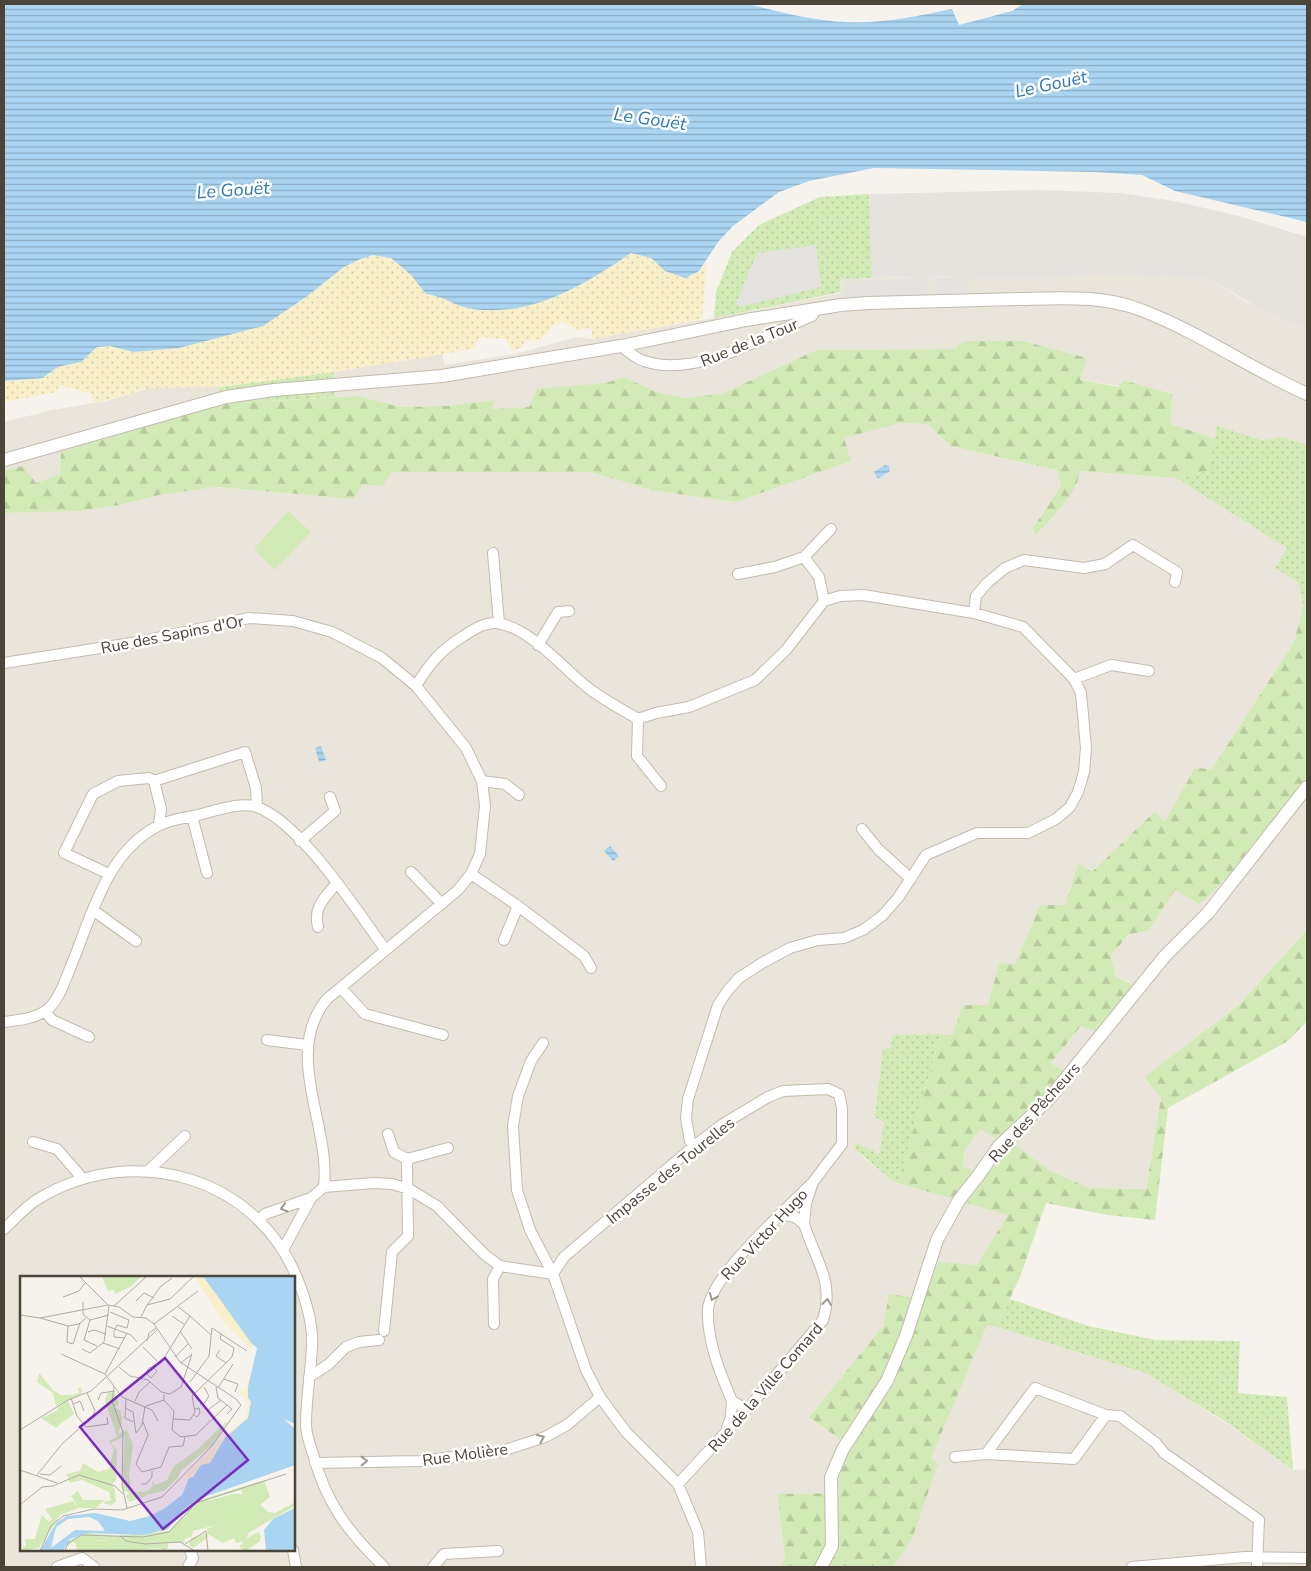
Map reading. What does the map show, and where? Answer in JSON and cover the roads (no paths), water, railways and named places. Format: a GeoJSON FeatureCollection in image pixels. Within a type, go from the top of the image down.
{"type":"FeatureCollection","features":[{"type":"Feature","properties":{"kind":"street"},"geometry":{"type":"LineString","coordinates":[[4,460],[226,397],[274,390],[442,376],[621,346],[746,320],[868,303],[1062,298],[1104,302],[1139,309],[1176,326],[1272,378],[1307,394]]}},
{"type":"Feature","properties":{"kind":"street","name":"Rue de la Tour"},"geometry":{"type":"LineString","coordinates":[[621,346],[643,361],[672,365],[695,364],[723,356],[812,316],[816,309]]}},
{"type":"Feature","properties":{"kind":"street"},"geometry":{"type":"LineString","coordinates":[[738,574],[774,567],[804,557],[831,529]]}},
{"type":"Feature","properties":{"kind":"street"},"geometry":{"type":"LineString","coordinates":[[974,613],[976,596],[986,584],[1005,568],[1024,560],[1084,568],[1105,564],[1134,545],[1177,572],[1176,582]]}},
{"type":"Feature","properties":{"kind":"street"},"geometry":{"type":"LineString","coordinates":[[493,553],[499,623]]}},
{"type":"Feature","properties":{"kind":"street"},"geometry":{"type":"LineString","coordinates":[[804,557],[819,577],[824,601]]}},
{"type":"Feature","properties":{"kind":"street"},"geometry":{"type":"LineString","coordinates":[[638,720],[656,713],[689,707],[755,680],[786,650],[824,601],[840,596],[863,595],[974,613],[1022,627],[1074,679],[1081,693],[1086,748],[1084,772],[1078,792],[1070,807],[1056,819],[1028,832],[977,833],[926,855],[911,879],[882,916],[863,930],[844,938],[818,940],[790,948],[739,978],[728,990],[718,1005],[688,1099],[686,1118],[690,1141],[694,1146]]}},
{"type":"Feature","properties":{"kind":"street"},"geometry":{"type":"LineString","coordinates":[[538,645],[558,612],[569,611]]}},
{"type":"Feature","properties":{"kind":"street","name":"Rue des Sapins d'Or"},"geometry":{"type":"LineString","coordinates":[[4,663],[138,642],[249,618],[293,621],[332,632],[382,658],[416,686],[466,748],[482,781],[484,831],[480,854],[471,874],[442,904],[385,949],[317,1012],[307,1045],[308,1064],[325,1158],[324,1187]]}},
{"type":"Feature","properties":{"kind":"street"},"geometry":{"type":"LineString","coordinates":[[416,686],[431,661],[449,645],[478,626],[499,623],[521,633],[588,687],[638,720]]}},
{"type":"Feature","properties":{"kind":"street"},"geometry":{"type":"LineString","coordinates":[[1074,679],[1111,665],[1149,671]]}},
{"type":"Feature","properties":{"kind":"street"},"geometry":{"type":"LineString","coordinates":[[638,720],[637,756],[661,786]]}},
{"type":"Feature","properties":{"kind":"street"},"geometry":{"type":"LineString","coordinates":[[154,781],[245,752],[256,788],[257,807]]}},
{"type":"Feature","properties":{"kind":"street"},"geometry":{"type":"LineString","coordinates":[[109,874],[64,853],[93,794],[118,781],[149,778],[154,781],[161,809],[159,825]]}},
{"type":"Feature","properties":{"kind":"street"},"geometry":{"type":"LineString","coordinates":[[482,781],[505,784],[519,795]]}},
{"type":"Feature","properties":{"kind":"street","name":"Rue des Pêcheurs"},"geometry":{"type":"LineString","coordinates":[[821,1567],[832,1546],[831,1477],[843,1449],[887,1381],[906,1336],[936,1240],[959,1200],[999,1146],[1049,1099],[1165,956],[1208,914],[1307,787]]}},
{"type":"Feature","properties":{"kind":"street"},"geometry":{"type":"LineString","coordinates":[[300,841],[334,811],[330,797]]}},
{"type":"Feature","properties":{"kind":"street"},"geometry":{"type":"LineString","coordinates":[[4,1022],[23,1020],[45,1011],[62,987],[109,874],[120,856],[134,842],[159,825],[239,806],[257,807],[286,825],[336,884],[385,949]]}},
{"type":"Feature","properties":{"kind":"street"},"geometry":{"type":"LineString","coordinates":[[192,816],[207,873]]}},
{"type":"Feature","properties":{"kind":"street"},"geometry":{"type":"LineString","coordinates":[[862,829],[878,850],[911,879]]}},
{"type":"Feature","properties":{"kind":"street"},"geometry":{"type":"LineString","coordinates":[[410,872],[442,904]]}},
{"type":"Feature","properties":{"kind":"street"},"geometry":{"type":"LineString","coordinates":[[471,874],[518,906],[584,956],[591,968]]}},
{"type":"Feature","properties":{"kind":"street"},"geometry":{"type":"LineString","coordinates":[[318,927],[315,915],[320,903],[336,884]]}},
{"type":"Feature","properties":{"kind":"street"},"geometry":{"type":"LineString","coordinates":[[504,940],[518,906]]}},
{"type":"Feature","properties":{"kind":"street"},"geometry":{"type":"LineString","coordinates":[[94,911],[136,941]]}},
{"type":"Feature","properties":{"kind":"street"},"geometry":{"type":"LineString","coordinates":[[341,988],[365,1014],[443,1035]]}},
{"type":"Feature","properties":{"kind":"street"},"geometry":{"type":"LineString","coordinates":[[45,1011],[52,1020],[89,1037]]}},
{"type":"Feature","properties":{"kind":"street"},"geometry":{"type":"LineString","coordinates":[[267,1040],[307,1045]]}},
{"type":"Feature","properties":{"kind":"street"},"geometry":{"type":"LineString","coordinates":[[543,1043],[531,1061],[518,1096],[513,1126],[517,1190],[530,1230],[553,1274],[586,1370],[600,1397],[626,1432],[678,1484],[698,1532],[701,1567]]}},
{"type":"Feature","properties":{"kind":"street","name":"Impasse des Tourelles"},"geometry":{"type":"LineString","coordinates":[[553,1274],[564,1257],[694,1146],[724,1124],[768,1097],[783,1091],[828,1089],[839,1094],[842,1108],[842,1144]]}},
{"type":"Feature","properties":{"kind":"street"},"geometry":{"type":"LineString","coordinates":[[388,1134],[394,1152],[407,1159],[448,1148]]}},
{"type":"Feature","properties":{"kind":"street"},"geometry":{"type":"LineString","coordinates":[[148,1171],[185,1136]]}},
{"type":"Feature","properties":{"kind":"street"},"geometry":{"type":"LineString","coordinates":[[32,1142],[57,1149],[83,1179]]}},
{"type":"Feature","properties":{"kind":"street","name":"Rue de la Ville Comard"},"geometry":{"type":"LineString","coordinates":[[678,1484],[750,1406],[824,1320],[829,1303],[828,1289],[804,1224],[806,1203],[813,1182],[842,1144]]}},
{"type":"Feature","properties":{"kind":"street"},"geometry":{"type":"LineString","coordinates":[[384,1331],[392,1252],[408,1236],[409,1189],[407,1159]]}},
{"type":"Feature","properties":{"kind":"street"},"geometry":{"type":"LineString","coordinates":[[4,1228],[37,1199],[83,1179],[108,1172],[148,1171],[181,1176],[207,1186],[230,1198],[258,1220],[284,1248],[300,1283],[308,1314],[312,1344],[306,1426],[315,1463],[325,1492],[348,1530],[384,1567]]}},
{"type":"Feature","properties":{"kind":"street","name":"Rue Victor Hugo"},"geometry":{"type":"LineString","coordinates":[[723,1436],[731,1417],[732,1401],[713,1347],[708,1308],[717,1286],[780,1214],[813,1182]]}},
{"type":"Feature","properties":{"kind":"street"},"geometry":{"type":"LineString","coordinates":[[258,1220],[265,1214],[311,1198],[324,1187],[374,1183],[392,1184],[409,1189],[437,1206],[485,1255],[500,1266],[553,1274]]}},
{"type":"Feature","properties":{"kind":"street"},"geometry":{"type":"LineString","coordinates":[[284,1248],[311,1198]]}},
{"type":"Feature","properties":{"kind":"street"},"geometry":{"type":"LineString","coordinates":[[780,1214],[795,1217],[804,1224]]}},
{"type":"Feature","properties":{"kind":"street"},"geometry":{"type":"LineString","coordinates":[[494,1324],[493,1278],[500,1266]]}},
{"type":"Feature","properties":{"kind":"street"},"geometry":{"type":"LineString","coordinates":[[309,1377],[330,1364],[346,1347],[358,1342],[379,1340]]}},
{"type":"Feature","properties":{"kind":"street"},"geometry":{"type":"LineString","coordinates":[[986,1454],[1035,1388],[1106,1415],[1120,1416],[1156,1442],[1164,1453],[1259,1520],[1257,1563]]}},
{"type":"Feature","properties":{"kind":"street","name":"Rue Molière"},"geometry":{"type":"LineString","coordinates":[[315,1463],[420,1461],[502,1451],[546,1437],[567,1425],[600,1397]]}},
{"type":"Feature","properties":{"kind":"street"},"geometry":{"type":"LineString","coordinates":[[732,1401],[741,1406],[750,1406]]}},
{"type":"Feature","properties":{"kind":"street"},"geometry":{"type":"LineString","coordinates":[[955,1457],[986,1454],[1074,1459],[1106,1415]]}},
{"type":"Feature","properties":{"kind":"street"},"geometry":{"type":"LineString","coordinates":[[188,1567],[193,1558],[190,1551]]}},
{"type":"Feature","properties":{"kind":"street"},"geometry":{"type":"LineString","coordinates":[[293,1551],[296,1567]]}},
{"type":"Feature","properties":{"kind":"street"},"geometry":{"type":"LineString","coordinates":[[432,1567],[444,1554],[498,1551]]}},
{"type":"Feature","properties":{"kind":"street"},"geometry":{"type":"LineString","coordinates":[[1132,1567],[1245,1557],[1257,1563],[1307,1558]]}},
{"type":"Feature","properties":{"kind":"street"},"geometry":{"type":"LineString","coordinates":[[57,1567],[82,1558],[94,1567]]}},
{"type":"Feature","properties":{"kind":"water","name":"Le Gouët"},"geometry":{"type":"Polygon","coordinates":[[[4,4],[748,4],[809,18],[846,22],[886,21],[952,9],[959,25],[1012,11],[1023,4],[1307,4],[1307,222],[1175,191],[1142,175],[1094,172],[874,168],[809,181],[779,192],[733,226],[718,242],[699,271],[685,278],[665,271],[651,258],[631,253],[595,276],[557,296],[516,308],[495,310],[473,309],[426,294],[411,275],[391,258],[373,255],[344,267],[306,297],[263,326],[179,348],[133,352],[110,346],[97,347],[81,362],[57,367],[43,378],[4,381],[4,4]]]}},
{"type":"Feature","properties":{"kind":"water"},"geometry":{"type":"Polygon","coordinates":[[[885,465],[889,466],[890,471],[878,479],[874,472],[885,465]]]}},
{"type":"Feature","properties":{"kind":"water"},"geometry":{"type":"Polygon","coordinates":[[[321,746],[326,760],[319,762],[315,748],[321,746]]]}},
{"type":"Feature","properties":{"kind":"water"},"geometry":{"type":"Polygon","coordinates":[[[610,846],[619,856],[613,861],[604,851],[610,846]]]}}]}
